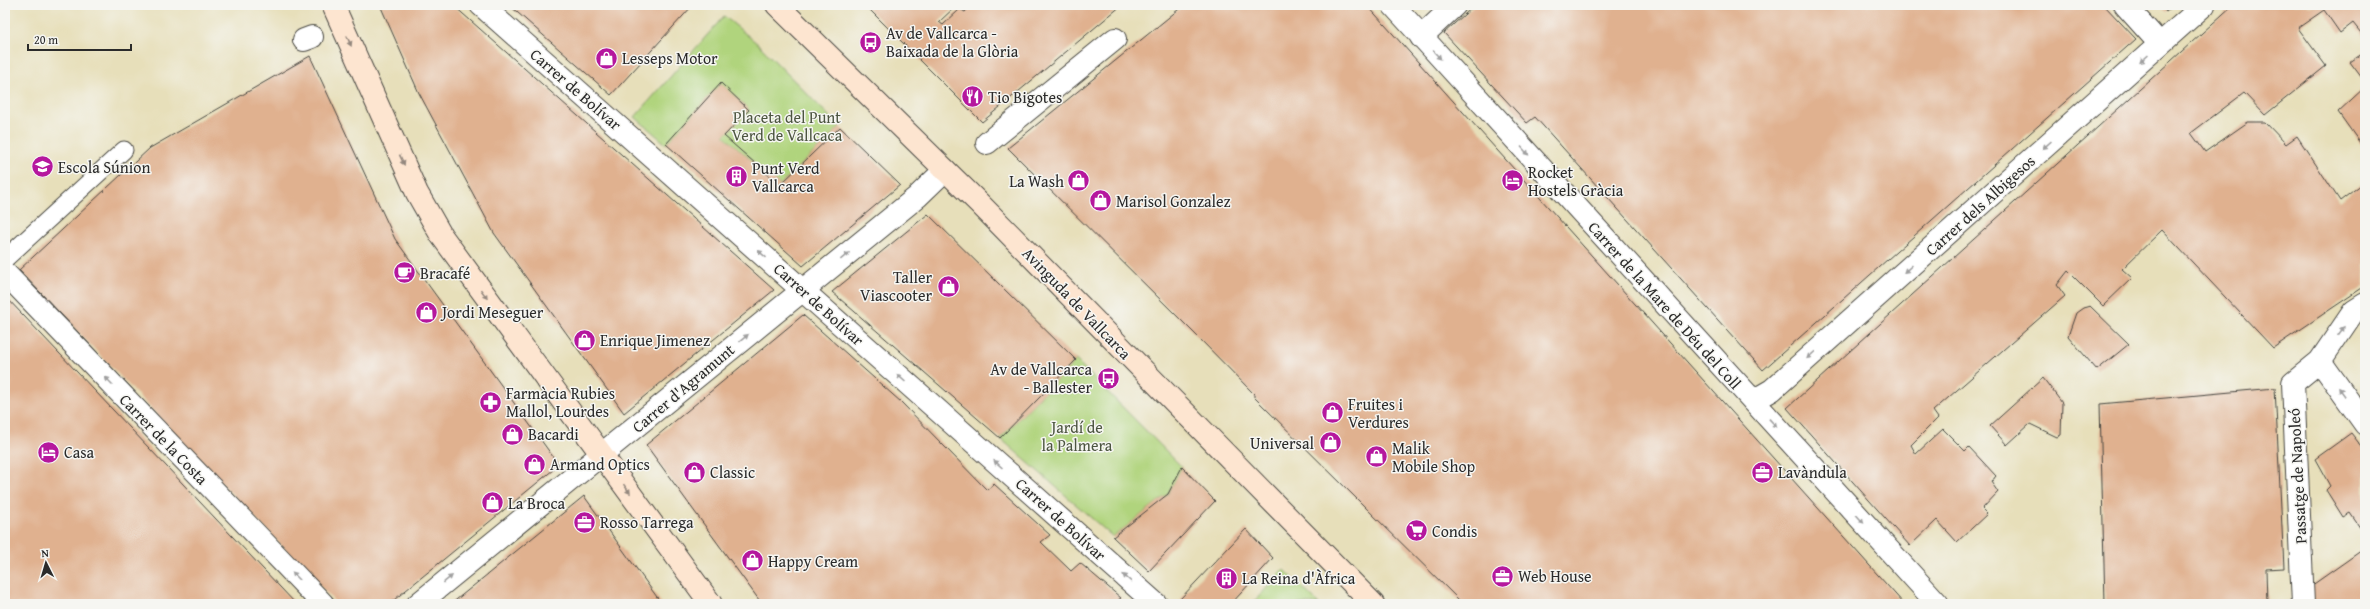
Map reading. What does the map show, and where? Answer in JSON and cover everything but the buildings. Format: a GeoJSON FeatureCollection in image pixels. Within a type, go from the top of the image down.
{"type":"FeatureCollection","features":[{"type":"Feature","properties":{"kind":"main road"},"geometry":{"type":"LineString","coordinates":[[333,5],[417,193],[442,235],[711,604]]}},
{"type":"Feature","properties":{"kind":"main road","name":"Avinguda de Vallcarca"},"geometry":{"type":"LineString","coordinates":[[777,5],[945,170],[1374,604]]}},
{"type":"Feature","properties":{"kind":"street","name":"Carrer de Bolívar"},"geometry":{"type":"LineString","coordinates":[[481,5],[1156,604]]}},
{"type":"Feature","properties":{"kind":"street","name":"Carrer de la Mare de Déu del Coll"},"geometry":{"type":"LineString","coordinates":[[1393,5],[1938,604]]}},
{"type":"Feature","properties":{"kind":"street"},"geometry":{"type":"LineString","coordinates":[[1421,37],[1455,5]]}},
{"type":"Feature","properties":{"kind":"street"},"geometry":{"type":"LineString","coordinates":[[2125,5],[2160,44]]}},
{"type":"Feature","properties":{"kind":"street","name":"Carrer dels Albigesos"},"geometry":{"type":"LineString","coordinates":[[1753,401],[1772,390],[2204,5]]}},
{"type":"Feature","properties":{"kind":"street"},"geometry":{"type":"LineString","coordinates":[[988,143],[1115,39]]}},
{"type":"Feature","properties":{"kind":"street","name":"Carrer d'Agramunt"},"geometry":{"type":"LineString","coordinates":[[418,604],[916,197],[945,170]]}},
{"type":"Feature","properties":{"kind":"street","name":"Carrer de la Costa"},"geometry":{"type":"LineString","coordinates":[[5,273],[323,604]]}},
{"type":"Feature","properties":{"kind":"street"},"geometry":{"type":"LineString","coordinates":[[2365,304],[2354,311],[2320,361],[2365,424]]}},
{"type":"Feature","properties":{"kind":"street","name":"Passatge de Napoleó"},"geometry":{"type":"LineString","coordinates":[[2303,604],[2293,383],[2320,361]]}},
{"type":"Feature","properties":{"kind":"lane"},"geometry":{"type":"LineString","coordinates":[[5,259],[124,150]]}},
{"type":"Feature","properties":{"kind":"green space","name":"Placeta del Punt Verd de Vallcaca"},"geometry":{"type":"Polygon","coordinates":[[[724,16],[758,44],[840,127],[780,185],[724,136],[749,110],[721,83],[666,144],[635,117],[724,16]]]}},
{"type":"Feature","properties":{"kind":"green space","name":"Jardí de la Palmera"},"geometry":{"type":"Polygon","coordinates":[[[1076,360],[1182,467],[1168,494],[1113,537],[1000,438],[1076,360]]]}},
{"type":"Feature","properties":{"kind":"green space"},"geometry":{"type":"Polygon","coordinates":[[[1284,569],[1319,604],[1252,604],[1284,569]]]}},
{"type":"Feature","properties":{"kind":"place","name":"Av de Vallcarca - Baixada de la Glòria"},"geometry":{"type":"Point","coordinates":[871,42]}},
{"type":"Feature","properties":{"kind":"place","name":"Lesseps Motor"},"geometry":{"type":"Point","coordinates":[607,58]}},
{"type":"Feature","properties":{"kind":"place","name":"Tio Bigotes"},"geometry":{"type":"Point","coordinates":[973,97]}},
{"type":"Feature","properties":{"kind":"place","name":"Escola Súnion"},"geometry":{"type":"Point","coordinates":[43,167]}},
{"type":"Feature","properties":{"kind":"place","name":"Punt Verd Vallcarca"},"geometry":{"type":"Point","coordinates":[736,177]}},
{"type":"Feature","properties":{"kind":"place","name":"La Wash"},"geometry":{"type":"Point","coordinates":[1079,181]}},
{"type":"Feature","properties":{"kind":"place","name":"Rocket Hostels Gràcia"},"geometry":{"type":"Point","coordinates":[1513,181]}},
{"type":"Feature","properties":{"kind":"place","name":"Marisol Gonzalez"},"geometry":{"type":"Point","coordinates":[1100,201]}},
{"type":"Feature","properties":{"kind":"place","name":"Bracafé"},"geometry":{"type":"Point","coordinates":[404,273]}},
{"type":"Feature","properties":{"kind":"place","name":"Taller Viascooter"},"geometry":{"type":"Point","coordinates":[948,286]}},
{"type":"Feature","properties":{"kind":"place","name":"Jordi Meseguer"},"geometry":{"type":"Point","coordinates":[427,312]}},
{"type":"Feature","properties":{"kind":"place","name":"Enrique Jimenez"},"geometry":{"type":"Point","coordinates":[585,340]}},
{"type":"Feature","properties":{"kind":"place","name":"Av de Vallcarca - Ballester"},"geometry":{"type":"Point","coordinates":[1108,378]}},
{"type":"Feature","properties":{"kind":"place","name":"Farmàcia Rubies Mallol, Lourdes"},"geometry":{"type":"Point","coordinates":[490,402]}},
{"type":"Feature","properties":{"kind":"place","name":"Fruites i Verdures"},"geometry":{"type":"Point","coordinates":[1332,413]}},
{"type":"Feature","properties":{"kind":"place","name":"Bacardi"},"geometry":{"type":"Point","coordinates":[512,434]}},
{"type":"Feature","properties":{"kind":"place","name":"Universal"},"geometry":{"type":"Point","coordinates":[1330,443]}},
{"type":"Feature","properties":{"kind":"place","name":"Casa"},"geometry":{"type":"Point","coordinates":[48,452]}},
{"type":"Feature","properties":{"kind":"place","name":"Malik Mobile Shop"},"geometry":{"type":"Point","coordinates":[1376,457]}},
{"type":"Feature","properties":{"kind":"place","name":"Armand Optics"},"geometry":{"type":"Point","coordinates":[535,464]}},
{"type":"Feature","properties":{"kind":"place","name":"Classic"},"geometry":{"type":"Point","coordinates":[694,472]}},
{"type":"Feature","properties":{"kind":"place","name":"Lavàndula"},"geometry":{"type":"Point","coordinates":[1763,472]}},
{"type":"Feature","properties":{"kind":"place","name":"La Broca"},"geometry":{"type":"Point","coordinates":[493,503]}},
{"type":"Feature","properties":{"kind":"place","name":"Rosso Tarrega"},"geometry":{"type":"Point","coordinates":[585,522]}},
{"type":"Feature","properties":{"kind":"place","name":"Condis"},"geometry":{"type":"Point","coordinates":[1417,531]}},
{"type":"Feature","properties":{"kind":"place","name":"Happy Cream"},"geometry":{"type":"Point","coordinates":[752,561]}},
{"type":"Feature","properties":{"kind":"place","name":"Web House"},"geometry":{"type":"Point","coordinates":[1503,576]}},
{"type":"Feature","properties":{"kind":"place","name":"La Reina d'Àfrica"},"geometry":{"type":"Point","coordinates":[1227,578]}}]}
